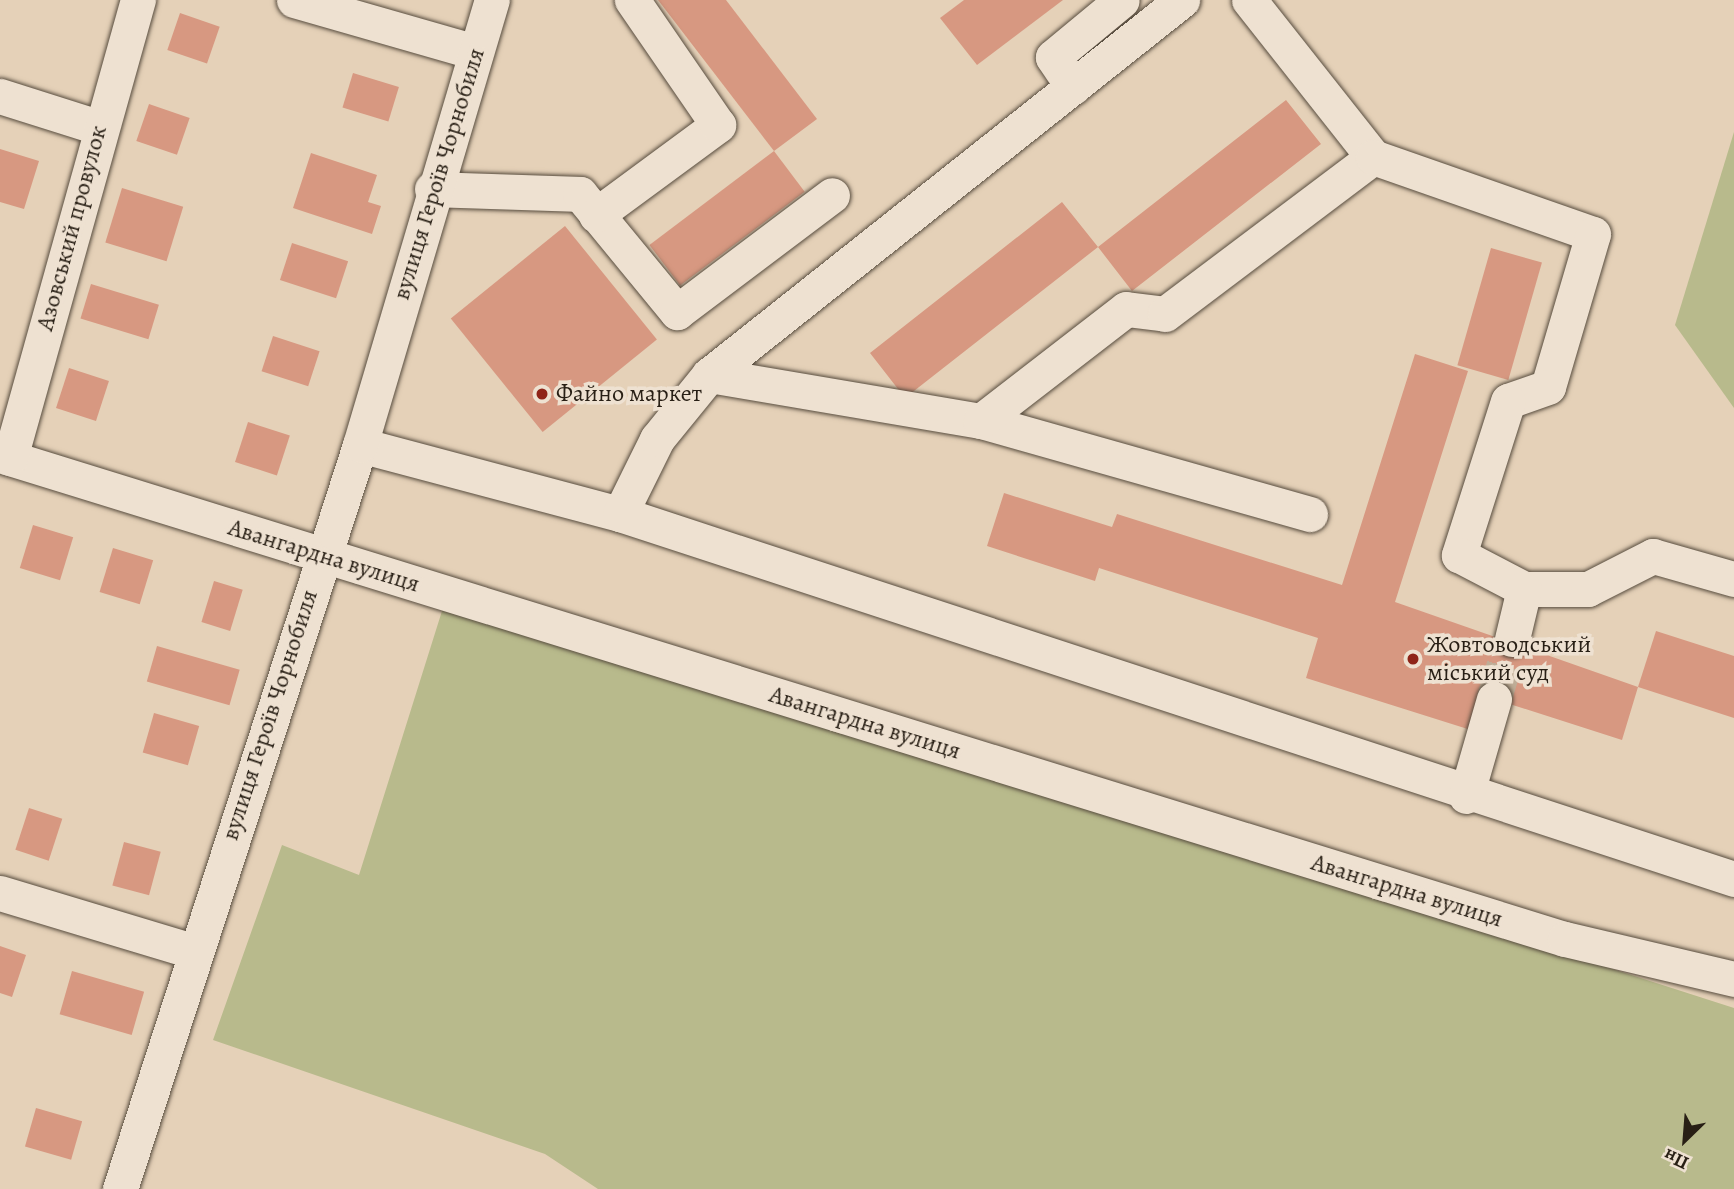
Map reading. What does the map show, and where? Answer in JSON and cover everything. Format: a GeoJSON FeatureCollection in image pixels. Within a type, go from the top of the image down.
{"type":"FeatureCollection","features":[{"type":"Feature","properties":{"kind":"street","name":"Азовський провулок"},"geometry":{"type":"LineString","coordinates":[[5,457],[98,127],[138,0]]}},
{"type":"Feature","properties":{"kind":"street"},"geometry":{"type":"LineString","coordinates":[[294,0],[475,52]]}},
{"type":"Feature","properties":{"kind":"street","name":"вулиця Героїв Чорнобиля"},"geometry":{"type":"LineString","coordinates":[[120,1189],[192,951],[360,445],[432,189],[492,0]]}},
{"type":"Feature","properties":{"kind":"street"},"geometry":{"type":"LineString","coordinates":[[596,215],[718,125],[632,0]]}},
{"type":"Feature","properties":{"kind":"street"},"geometry":{"type":"LineString","coordinates":[[1073,87],[1053,57],[1122,0]]}},
{"type":"Feature","properties":{"kind":"street"},"geometry":{"type":"LineString","coordinates":[[620,514],[657,439],[709,375],[1182,0]]}},
{"type":"Feature","properties":{"kind":"street"},"geometry":{"type":"LineString","coordinates":[[1249,0],[1373,157],[1593,234],[1548,387],[1508,401],[1459,555],[1524,589],[1588,589],[1653,556],[1734,579]]}},
{"type":"Feature","properties":{"kind":"street"},"geometry":{"type":"LineString","coordinates":[[0,96],[98,127]]}},
{"type":"Feature","properties":{"kind":"street"},"geometry":{"type":"LineString","coordinates":[[981,421],[1126,309],[1165,314],[1373,157]]}},
{"type":"Feature","properties":{"kind":"street"},"geometry":{"type":"LineString","coordinates":[[432,189],[580,194],[677,312],[832,195]]}},
{"type":"Feature","properties":{"kind":"street"},"geometry":{"type":"LineString","coordinates":[[709,375],[981,421],[1310,514]]}},
{"type":"Feature","properties":{"kind":"street"},"geometry":{"type":"LineString","coordinates":[[360,445],[620,514],[1466,796],[1734,878]]}},
{"type":"Feature","properties":{"kind":"street","name":"Авангардна вулиця"},"geometry":{"type":"LineString","coordinates":[[5,457],[1565,939],[1734,979]]}},
{"type":"Feature","properties":{"kind":"street"},"geometry":{"type":"LineString","coordinates":[[1512,639],[1524,589]]}},
{"type":"Feature","properties":{"kind":"street"},"geometry":{"type":"LineString","coordinates":[[1466,796],[1494,699]]}},
{"type":"Feature","properties":{"kind":"street"},"geometry":{"type":"LineString","coordinates":[[0,893],[192,951]]}},
{"type":"Feature","properties":{"kind":"green space"},"geometry":{"type":"Polygon","coordinates":[[[1734,132],[1734,408],[1675,325],[1734,132]]]}},
{"type":"Feature","properties":{"kind":"green space"},"geometry":{"type":"Polygon","coordinates":[[[447,595],[1734,1008],[1734,1189],[598,1189],[545,1154],[213,1040],[282,845],[359,875],[447,595]]]}},
{"type":"Feature","properties":{"kind":"building"},"geometry":{"type":"Polygon","coordinates":[[[658,0],[726,0],[817,119],[774,151],[658,0]]]}},
{"type":"Feature","properties":{"kind":"building"},"geometry":{"type":"Polygon","coordinates":[[[964,0],[1063,0],[977,65],[940,18],[964,0]]]}},
{"type":"Feature","properties":{"kind":"building"},"geometry":{"type":"Polygon","coordinates":[[[180,13],[220,27],[207,64],[167,50],[180,13]]]}},
{"type":"Feature","properties":{"kind":"building"},"geometry":{"type":"Polygon","coordinates":[[[353,73],[399,87],[388,121],[342,107],[353,73]]]}},
{"type":"Feature","properties":{"kind":"building"},"geometry":{"type":"Polygon","coordinates":[[[1286,100],[1321,144],[1132,291],[1098,247],[1286,100]]]}},
{"type":"Feature","properties":{"kind":"building"},"geometry":{"type":"Polygon","coordinates":[[[149,104],[190,118],[177,155],[136,141],[149,104]]]}},
{"type":"Feature","properties":{"kind":"building"},"geometry":{"type":"Polygon","coordinates":[[[0,149],[39,161],[24,209],[0,202],[0,149]]]}},
{"type":"Feature","properties":{"kind":"building"},"geometry":{"type":"Polygon","coordinates":[[[774,151],[805,192],[680,286],[649,245],[774,151]]]}},
{"type":"Feature","properties":{"kind":"building"},"geometry":{"type":"Polygon","coordinates":[[[311,153],[377,175],[368,202],[381,206],[372,234],[293,208],[311,153]]]}},
{"type":"Feature","properties":{"kind":"building"},"geometry":{"type":"Polygon","coordinates":[[[122,188],[183,207],[167,261],[105,243],[122,188]]]}},
{"type":"Feature","properties":{"kind":"building"},"geometry":{"type":"Polygon","coordinates":[[[1062,202],[1098,247],[905,398],[870,353],[1062,202]]]}},
{"type":"Feature","properties":{"kind":"building"},"geometry":{"type":"Polygon","coordinates":[[[565,226],[657,339],[543,432],[451,319],[565,226]]]}},
{"type":"Feature","properties":{"kind":"building"},"geometry":{"type":"Polygon","coordinates":[[[292,243],[348,261],[336,298],[280,280],[292,243]]]}},
{"type":"Feature","properties":{"kind":"building"},"geometry":{"type":"Polygon","coordinates":[[[1491,248],[1542,263],[1508,380],[1457,365],[1491,248]]]}},
{"type":"Feature","properties":{"kind":"building"},"geometry":{"type":"Polygon","coordinates":[[[91,284],[159,305],[148,339],[80,318],[91,284]]]}},
{"type":"Feature","properties":{"kind":"building"},"geometry":{"type":"Polygon","coordinates":[[[273,336],[320,351],[308,386],[262,371],[273,336]]]}},
{"type":"Feature","properties":{"kind":"building"},"geometry":{"type":"Polygon","coordinates":[[[1415,354],[1468,371],[1395,602],[1638,687],[1622,740],[1494,699],[1474,731],[1306,678],[1318,638],[1099,568],[1095,581],[987,546],[1004,493],[1112,527],[1117,514],[1342,585],[1415,354]]]}},
{"type":"Feature","properties":{"kind":"building"},"geometry":{"type":"Polygon","coordinates":[[[69,368],[109,381],[96,421],[56,408],[69,368]]]}},
{"type":"Feature","properties":{"kind":"building"},"geometry":{"type":"Polygon","coordinates":[[[248,422],[290,436],[277,476],[235,462],[248,422]]]}},
{"type":"Feature","properties":{"kind":"building"},"geometry":{"type":"Polygon","coordinates":[[[33,525],[73,537],[60,580],[20,568],[33,525]]]}},
{"type":"Feature","properties":{"kind":"building"},"geometry":{"type":"Polygon","coordinates":[[[113,548],[153,560],[140,604],[100,592],[113,548]]]}},
{"type":"Feature","properties":{"kind":"building"},"geometry":{"type":"Polygon","coordinates":[[[214,581],[243,590],[230,631],[201,622],[214,581]]]}},
{"type":"Feature","properties":{"kind":"building"},"geometry":{"type":"Polygon","coordinates":[[[1656,631],[1734,656],[1734,718],[1638,687],[1656,631]]]}},
{"type":"Feature","properties":{"kind":"building"},"geometry":{"type":"Polygon","coordinates":[[[157,646],[240,670],[229,705],[147,682],[157,646]]]}},
{"type":"Feature","properties":{"kind":"building"},"geometry":{"type":"Polygon","coordinates":[[[154,713],[199,726],[188,765],[143,752],[154,713]]]}},
{"type":"Feature","properties":{"kind":"building"},"geometry":{"type":"Polygon","coordinates":[[[29,808],[62,819],[49,861],[15,850],[29,808]]]}},
{"type":"Feature","properties":{"kind":"building"},"geometry":{"type":"Polygon","coordinates":[[[124,842],[161,852],[149,895],[112,885],[124,842]]]}},
{"type":"Feature","properties":{"kind":"building"},"geometry":{"type":"Polygon","coordinates":[[[0,946],[26,955],[12,997],[0,993],[0,946]]]}},
{"type":"Feature","properties":{"kind":"building"},"geometry":{"type":"Polygon","coordinates":[[[72,971],[144,992],[132,1035],[60,1014],[72,971]]]}},
{"type":"Feature","properties":{"kind":"building"},"geometry":{"type":"Polygon","coordinates":[[[36,1108],[82,1121],[71,1160],[25,1146],[36,1108]]]}},
{"type":"Feature","properties":{"kind":"tunnel"},"geometry":{"type":"LineString","coordinates":[[1494,699],[1512,639]]}},
{"type":"Feature","properties":{"kind":"place","name":"Файно маркет"},"geometry":{"type":"Point","coordinates":[542,394]}},
{"type":"Feature","properties":{"kind":"place","name":"Жовтоводський міський суд"},"geometry":{"type":"Point","coordinates":[1413,659]}}]}
